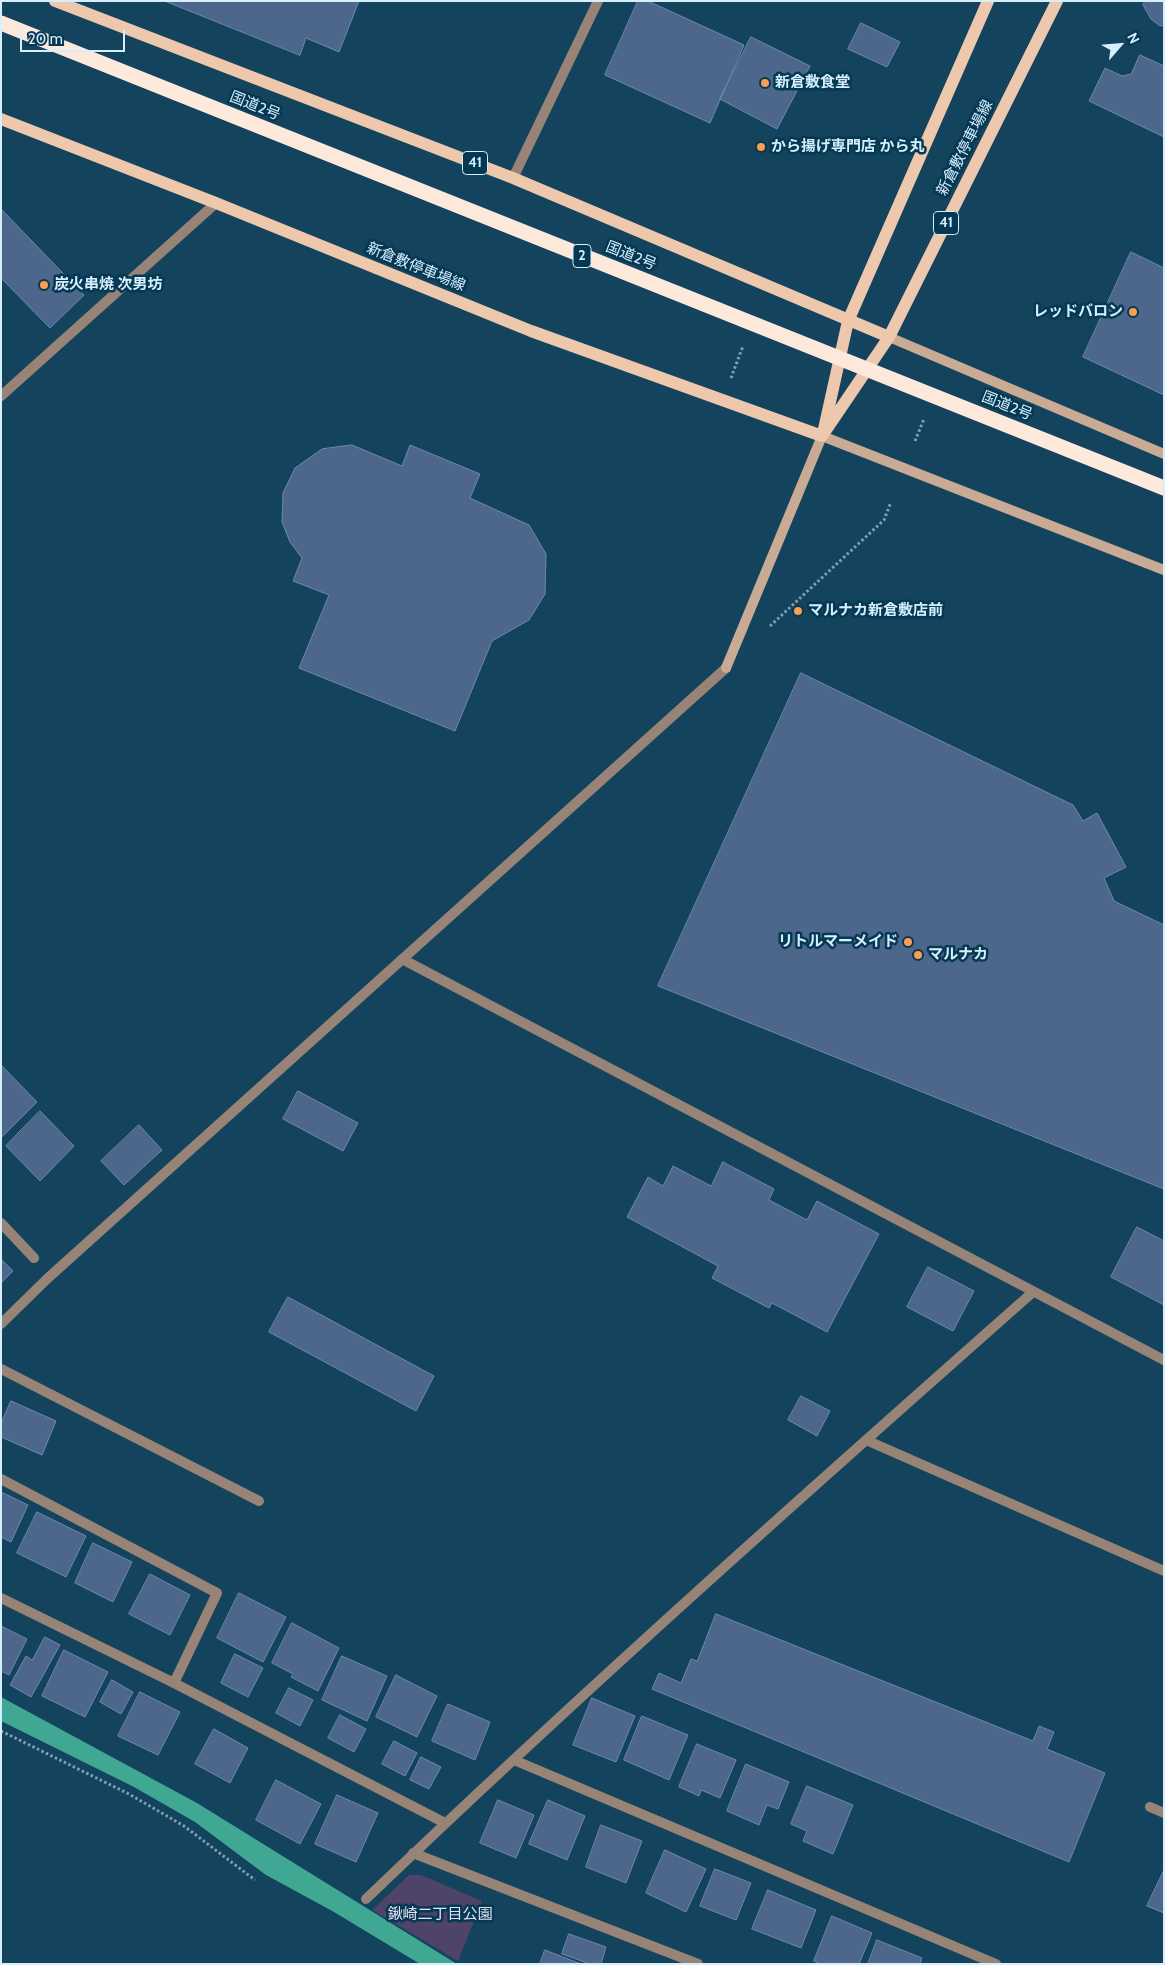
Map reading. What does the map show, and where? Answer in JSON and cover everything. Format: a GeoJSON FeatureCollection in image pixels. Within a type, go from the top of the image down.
{"type":"FeatureCollection","features":[{"type":"Feature","properties":{"kind":"highway","name":"国道2号"},"geometry":{"type":"LineString","coordinates":[[1,23],[1164,488]]}},
{"type":"Feature","properties":{"kind":"main road","name":"41"},"geometry":{"type":"LineString","coordinates":[[55,1],[513,178],[889,337]]}},
{"type":"Feature","properties":{"kind":"main road"},"geometry":{"type":"LineString","coordinates":[[822,436],[848,321],[988,1]]}},
{"type":"Feature","properties":{"kind":"main road","name":"新倉敷停車場線"},"geometry":{"type":"LineString","coordinates":[[1,119],[216,203],[531,331],[822,436],[889,337],[1057,1]]}},
{"type":"Feature","properties":{"kind":"street"},"geometry":{"type":"LineString","coordinates":[[513,178],[598,1]]}},
{"type":"Feature","properties":{"kind":"street"},"geometry":{"type":"LineString","coordinates":[[1,396],[216,203]]}},
{"type":"Feature","properties":{"kind":"street"},"geometry":{"type":"LineString","coordinates":[[889,337],[1164,454]]}},
{"type":"Feature","properties":{"kind":"street"},"geometry":{"type":"LineString","coordinates":[[1,1324],[48,1278],[726,668],[822,436],[1164,570]]}},
{"type":"Feature","properties":{"kind":"street"},"geometry":{"type":"LineString","coordinates":[[402,959],[1164,1360]]}},
{"type":"Feature","properties":{"kind":"street"},"geometry":{"type":"LineString","coordinates":[[1,1223],[34,1258]]}},
{"type":"Feature","properties":{"kind":"street"},"geometry":{"type":"LineString","coordinates":[[366,1899],[514,1760],[866,1440],[1033,1292]]}},
{"type":"Feature","properties":{"kind":"street"},"geometry":{"type":"LineString","coordinates":[[1,1369],[259,1501]]}},
{"type":"Feature","properties":{"kind":"street"},"geometry":{"type":"LineString","coordinates":[[866,1440],[1164,1571]]}},
{"type":"Feature","properties":{"kind":"street"},"geometry":{"type":"LineString","coordinates":[[1,1479],[218,1592],[174,1683]]}},
{"type":"Feature","properties":{"kind":"street"},"geometry":{"type":"LineString","coordinates":[[1,1598],[174,1683],[445,1823]]}},
{"type":"Feature","properties":{"kind":"street"},"geometry":{"type":"LineString","coordinates":[[514,1760],[996,1964]]}},
{"type":"Feature","properties":{"kind":"street"},"geometry":{"type":"LineString","coordinates":[[1150,1807],[1164,1813]]}},
{"type":"Feature","properties":{"kind":"street"},"geometry":{"type":"LineString","coordinates":[[413,1853],[698,1964]]}},
{"type":"Feature","properties":{"kind":"path"},"geometry":{"type":"LineString","coordinates":[[768,628],[884,520],[891,502]]}},
{"type":"Feature","properties":{"kind":"path"},"geometry":{"type":"LineString","coordinates":[[1,1731],[129,1794],[184,1826],[255,1880]]}},
{"type":"Feature","properties":{"kind":"green space","name":"鍬崎二丁目公園"},"geometry":{"type":"Polygon","coordinates":[[[409,1875],[421,1875],[482,1901],[458,1961],[372,1910],[409,1875]]]}},
{"type":"Feature","properties":{"kind":"shaded area"},"geometry":{"type":"Polygon","coordinates":[[[1,1697],[197,1803],[457,1964],[420,1964],[334,1912],[266,1875],[195,1822],[134,1787],[1,1721],[1,1697]]]}},
{"type":"Feature","properties":{"kind":"building"},"geometry":{"type":"Polygon","coordinates":[[[165,1],[359,1],[339,52],[306,38],[300,55],[165,1]]]}},
{"type":"Feature","properties":{"kind":"building"},"geometry":{"type":"Polygon","coordinates":[[[638,1],[648,1],[744,45],[710,123],[605,75],[638,1]]]}},
{"type":"Feature","properties":{"kind":"building"},"geometry":{"type":"Polygon","coordinates":[[[1145,1],[1164,1],[1164,25],[1160,26],[1151,19],[1143,5],[1145,1]]]}},
{"type":"Feature","properties":{"kind":"building"},"geometry":{"type":"Polygon","coordinates":[[[861,23],[900,42],[887,67],[848,49],[861,23]]]}},
{"type":"Feature","properties":{"kind":"building","name":"新倉敷食堂"},"geometry":{"type":"Polygon","coordinates":[[[751,37],[810,66],[777,129],[720,99],[751,37]]]}},
{"type":"Feature","properties":{"kind":"building"},"geometry":{"type":"Polygon","coordinates":[[[1140,55],[1164,66],[1164,137],[1089,101],[1105,68],[1122,76],[1131,74],[1140,55]]]}},
{"type":"Feature","properties":{"kind":"building"},"geometry":{"type":"Polygon","coordinates":[[[2,210],[84,295],[50,328],[1,278],[2,210]]]}},
{"type":"Feature","properties":{"kind":"building","name":"レッドバロン"},"geometry":{"type":"Polygon","coordinates":[[[1131,252],[1164,268],[1164,395],[1083,357],[1131,252]]]}},
{"type":"Feature","properties":{"kind":"building"},"geometry":{"type":"Polygon","coordinates":[[[352,445],[402,466],[410,445],[480,474],[470,498],[529,525],[546,554],[545,594],[529,620],[492,641],[455,731],[299,668],[329,595],[293,581],[302,558],[290,542],[282,522],[283,493],[295,468],[322,449],[352,445]]]}},
{"type":"Feature","properties":{"kind":"building","name":"マルナカ"},"geometry":{"type":"Polygon","coordinates":[[[801,673],[1073,805],[1083,821],[1097,813],[1126,867],[1104,878],[1114,901],[1164,925],[1164,1189],[658,986],[801,673]]]}},
{"type":"Feature","properties":{"kind":"building"},"geometry":{"type":"Polygon","coordinates":[[[1,1065],[37,1102],[1,1138],[1,1065]]]}},
{"type":"Feature","properties":{"kind":"building"},"geometry":{"type":"Polygon","coordinates":[[[298,1091],[358,1123],[343,1151],[283,1119],[298,1091]]]}},
{"type":"Feature","properties":{"kind":"building"},"geometry":{"type":"Polygon","coordinates":[[[40,1111],[74,1146],[40,1181],[6,1146],[40,1111]]]}},
{"type":"Feature","properties":{"kind":"building"},"geometry":{"type":"Polygon","coordinates":[[[139,1125],[162,1150],[124,1185],[101,1161],[139,1125]]]}},
{"type":"Feature","properties":{"kind":"building"},"geometry":{"type":"Polygon","coordinates":[[[723,1162],[774,1189],[769,1200],[807,1220],[817,1201],[879,1234],[827,1332],[772,1303],[769,1308],[712,1278],[718,1266],[627,1217],[648,1177],[663,1186],[673,1166],[711,1186],[723,1162]]]}},
{"type":"Feature","properties":{"kind":"building"},"geometry":{"type":"Polygon","coordinates":[[[1137,1227],[1164,1241],[1164,1305],[1111,1277],[1137,1227]]]}},
{"type":"Feature","properties":{"kind":"building"},"geometry":{"type":"Polygon","coordinates":[[[1,1259],[13,1271],[1,1283],[1,1259]]]}},
{"type":"Feature","properties":{"kind":"building"},"geometry":{"type":"Polygon","coordinates":[[[928,1267],[974,1291],[953,1331],[907,1307],[928,1267]]]}},
{"type":"Feature","properties":{"kind":"building"},"geometry":{"type":"Polygon","coordinates":[[[288,1297],[434,1376],[416,1411],[269,1332],[288,1297]]]}},
{"type":"Feature","properties":{"kind":"building"},"geometry":{"type":"Polygon","coordinates":[[[801,1396],[830,1411],[817,1436],[788,1420],[801,1396]]]}},
{"type":"Feature","properties":{"kind":"building"},"geometry":{"type":"Polygon","coordinates":[[[11,1401],[56,1421],[42,1455],[1,1437],[1,1424],[11,1401]]]}},
{"type":"Feature","properties":{"kind":"building"},"geometry":{"type":"Polygon","coordinates":[[[1,1492],[28,1505],[11,1542],[1,1537],[1,1492]]]}},
{"type":"Feature","properties":{"kind":"building"},"geometry":{"type":"Polygon","coordinates":[[[37,1512],[86,1536],[66,1577],[17,1553],[37,1512]]]}},
{"type":"Feature","properties":{"kind":"building"},"geometry":{"type":"Polygon","coordinates":[[[93,1543],[132,1562],[113,1602],[75,1583],[93,1543]]]}},
{"type":"Feature","properties":{"kind":"building"},"geometry":{"type":"Polygon","coordinates":[[[150,1574],[190,1595],[170,1635],[129,1614],[150,1574]]]}},
{"type":"Feature","properties":{"kind":"building"},"geometry":{"type":"Polygon","coordinates":[[[239,1593],[286,1617],[263,1662],[217,1638],[239,1593]]]}},
{"type":"Feature","properties":{"kind":"building"},"geometry":{"type":"Polygon","coordinates":[[[716,1614],[1033,1741],[1039,1726],[1054,1732],[1047,1749],[1105,1773],[1069,1862],[652,1689],[659,1673],[681,1683],[691,1659],[697,1661],[716,1614]]]}},
{"type":"Feature","properties":{"kind":"building"},"geometry":{"type":"Polygon","coordinates":[[[292,1623],[339,1648],[318,1691],[291,1677],[293,1674],[272,1663],[292,1623]]]}},
{"type":"Feature","properties":{"kind":"building"},"geometry":{"type":"Polygon","coordinates":[[[1,1626],[27,1639],[9,1675],[1,1671],[1,1626]]]}},
{"type":"Feature","properties":{"kind":"building"},"geometry":{"type":"Polygon","coordinates":[[[45,1637],[60,1645],[31,1697],[10,1685],[26,1656],[32,1660],[45,1637]]]}},
{"type":"Feature","properties":{"kind":"building"},"geometry":{"type":"Polygon","coordinates":[[[64,1650],[108,1672],[85,1717],[42,1696],[64,1650]]]}},
{"type":"Feature","properties":{"kind":"building"},"geometry":{"type":"Polygon","coordinates":[[[235,1654],[263,1668],[248,1697],[221,1683],[235,1654]]]}},
{"type":"Feature","properties":{"kind":"building"},"geometry":{"type":"Polygon","coordinates":[[[342,1656],[387,1676],[367,1721],[322,1700],[342,1656]]]}},
{"type":"Feature","properties":{"kind":"building"},"geometry":{"type":"Polygon","coordinates":[[[396,1675],[437,1696],[417,1737],[376,1717],[396,1675]]]}},
{"type":"Feature","properties":{"kind":"building"},"geometry":{"type":"Polygon","coordinates":[[[112,1680],[133,1692],[121,1714],[100,1702],[112,1680]]]}},
{"type":"Feature","properties":{"kind":"building"},"geometry":{"type":"Polygon","coordinates":[[[289,1688],[313,1700],[300,1726],[276,1713],[289,1688]]]}},
{"type":"Feature","properties":{"kind":"building"},"geometry":{"type":"Polygon","coordinates":[[[140,1692],[180,1712],[158,1755],[118,1736],[140,1692]]]}},
{"type":"Feature","properties":{"kind":"building"},"geometry":{"type":"Polygon","coordinates":[[[592,1698],[635,1716],[616,1762],[573,1745],[592,1698]]]}},
{"type":"Feature","properties":{"kind":"building"},"geometry":{"type":"Polygon","coordinates":[[[448,1704],[490,1722],[475,1760],[432,1741],[448,1704]]]}},
{"type":"Feature","properties":{"kind":"building"},"geometry":{"type":"Polygon","coordinates":[[[340,1715],[366,1729],[354,1752],[328,1738],[340,1715]]]}},
{"type":"Feature","properties":{"kind":"building"},"geometry":{"type":"Polygon","coordinates":[[[642,1716],[688,1735],[669,1780],[624,1760],[642,1716]]]}},
{"type":"Feature","properties":{"kind":"building"},"geometry":{"type":"Polygon","coordinates":[[[214,1729],[248,1748],[230,1783],[195,1764],[214,1729]]]}},
{"type":"Feature","properties":{"kind":"building"},"geometry":{"type":"Polygon","coordinates":[[[394,1741],[417,1753],[405,1776],[382,1764],[394,1741]]]}},
{"type":"Feature","properties":{"kind":"building"},"geometry":{"type":"Polygon","coordinates":[[[697,1744],[736,1760],[720,1798],[701,1790],[699,1796],[679,1787],[697,1744]]]}},
{"type":"Feature","properties":{"kind":"building"},"geometry":{"type":"Polygon","coordinates":[[[421,1757],[441,1767],[429,1789],[410,1780],[421,1757]]]}},
{"type":"Feature","properties":{"kind":"building"},"geometry":{"type":"Polygon","coordinates":[[[746,1764],[789,1782],[778,1809],[767,1805],[759,1825],[727,1811],[746,1764]]]}},
{"type":"Feature","properties":{"kind":"building"},"geometry":{"type":"Polygon","coordinates":[[[276,1780],[321,1804],[300,1844],[256,1820],[276,1780]]]}},
{"type":"Feature","properties":{"kind":"building"},"geometry":{"type":"Polygon","coordinates":[[[807,1786],[853,1805],[833,1854],[803,1841],[807,1831],[791,1824],[807,1786]]]}},
{"type":"Feature","properties":{"kind":"building"},"geometry":{"type":"Polygon","coordinates":[[[337,1795],[378,1813],[356,1862],[315,1844],[337,1795]]]}},
{"type":"Feature","properties":{"kind":"building"},"geometry":{"type":"Polygon","coordinates":[[[498,1800],[534,1815],[516,1858],[480,1843],[498,1800]]]}},
{"type":"Feature","properties":{"kind":"building"},"geometry":{"type":"Polygon","coordinates":[[[548,1800],[585,1816],[567,1860],[529,1844],[548,1800]]]}},
{"type":"Feature","properties":{"kind":"building"},"geometry":{"type":"Polygon","coordinates":[[[601,1825],[642,1841],[626,1883],[586,1867],[601,1825]]]}},
{"type":"Feature","properties":{"kind":"building"},"geometry":{"type":"Polygon","coordinates":[[[665,1850],[706,1869],[686,1912],[646,1893],[665,1850]]]}},
{"type":"Feature","properties":{"kind":"building"},"geometry":{"type":"Polygon","coordinates":[[[715,1869],[751,1883],[736,1920],[700,1906],[715,1869]]]}},
{"type":"Feature","properties":{"kind":"building"},"geometry":{"type":"Polygon","coordinates":[[[1164,1870],[1164,1913],[1147,1906],[1164,1870]]]}},
{"type":"Feature","properties":{"kind":"building"},"geometry":{"type":"Polygon","coordinates":[[[768,1890],[816,1910],[801,1948],[752,1929],[768,1890]]]}},
{"type":"Feature","properties":{"kind":"building"},"geometry":{"type":"Polygon","coordinates":[[[832,1916],[872,1933],[859,1964],[820,1964],[814,1961],[832,1916]]]}},
{"type":"Feature","properties":{"kind":"building"},"geometry":{"type":"Polygon","coordinates":[[[569,1934],[606,1947],[601,1964],[590,1964],[562,1954],[569,1934]]]}},
{"type":"Feature","properties":{"kind":"building"},"geometry":{"type":"Polygon","coordinates":[[[877,1940],[922,1958],[920,1964],[868,1964],[877,1940]]]}},
{"type":"Feature","properties":{"kind":"building"},"geometry":{"type":"Polygon","coordinates":[[[545,1950],[581,1964],[540,1964],[545,1950]]]}},
{"type":"Feature","properties":{"kind":"place","name":"新倉敷食堂"},"geometry":{"type":"Point","coordinates":[765,83]}},
{"type":"Feature","properties":{"kind":"place","name":"から揚げ専門店 から丸"},"geometry":{"type":"Point","coordinates":[761,147]}},
{"type":"Feature","properties":{"kind":"place","name":"炭火串焼 次男坊"},"geometry":{"type":"Point","coordinates":[44,285]}},
{"type":"Feature","properties":{"kind":"place","name":"レッドバロン"},"geometry":{"type":"Point","coordinates":[1133,312]}},
{"type":"Feature","properties":{"kind":"place","name":"マルナカ新倉敷店前"},"geometry":{"type":"Point","coordinates":[798,611]}},
{"type":"Feature","properties":{"kind":"place","name":"リトルマーメイド"},"geometry":{"type":"Point","coordinates":[908,942]}},
{"type":"Feature","properties":{"kind":"place","name":"マルナカ"},"geometry":{"type":"Point","coordinates":[918,955]}}]}
